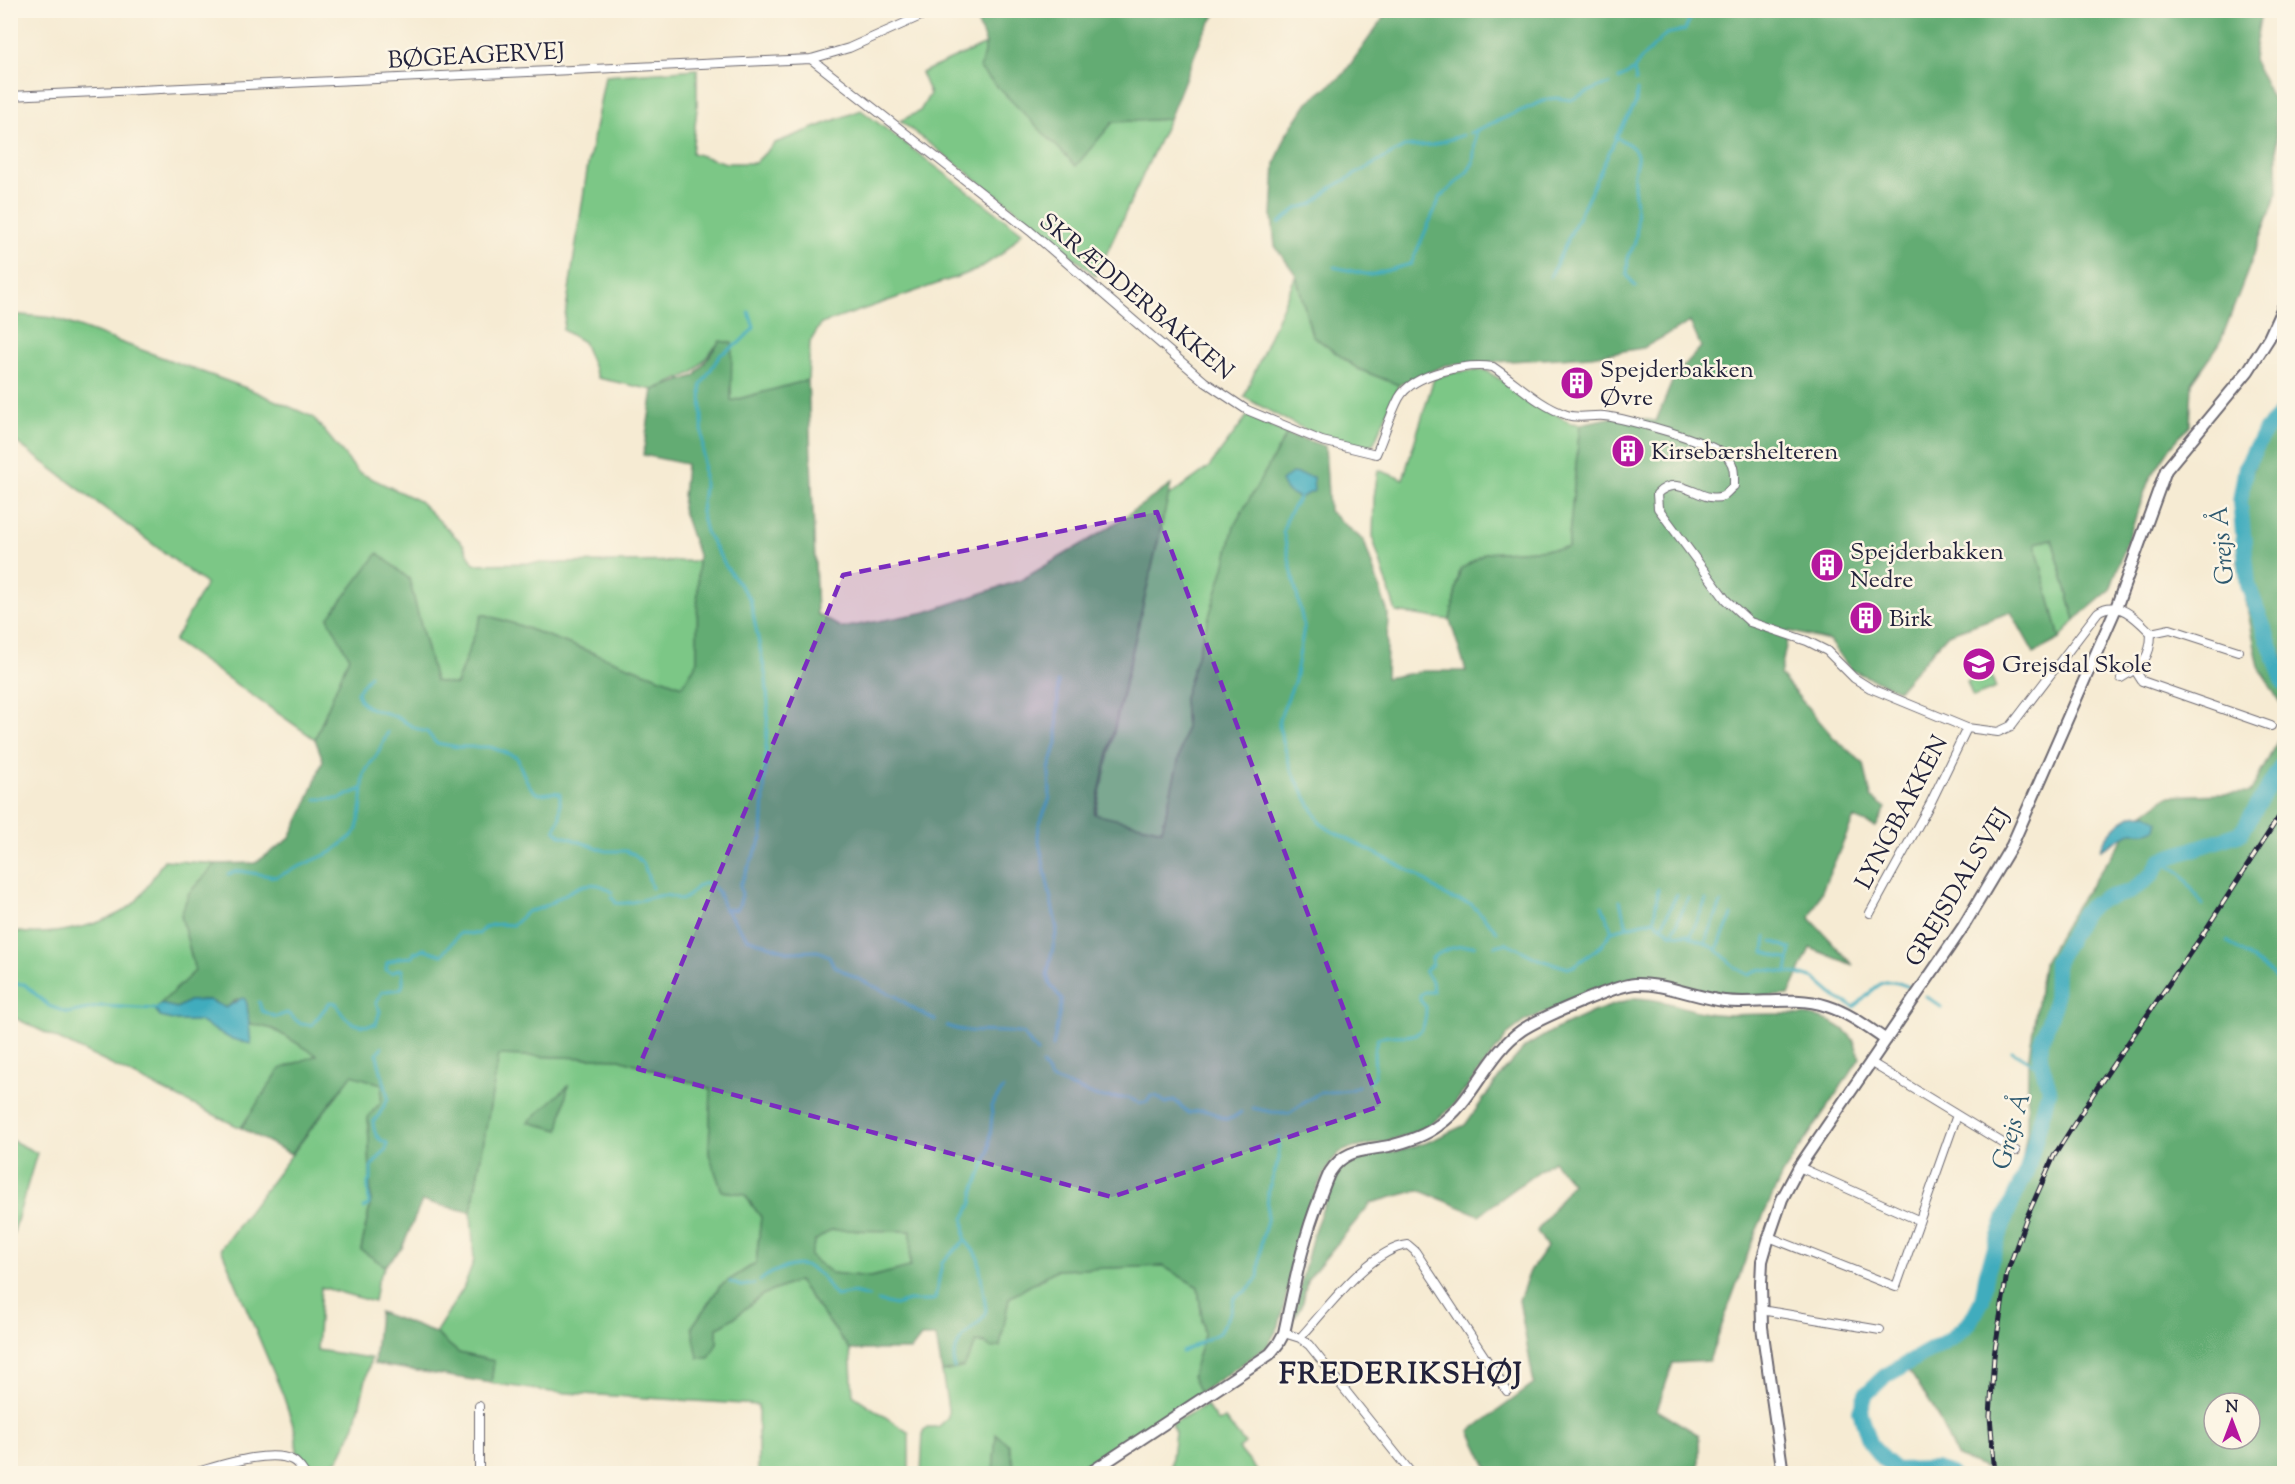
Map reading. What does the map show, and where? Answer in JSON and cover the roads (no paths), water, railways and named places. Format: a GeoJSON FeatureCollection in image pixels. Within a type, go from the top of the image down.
{"type":"FeatureCollection","features":[{"type":"Feature","properties":{"kind":"street","name":"BØGEAGERVEJ"},"geometry":{"type":"LineString","coordinates":[[10,96],[811,59],[849,48],[934,10]]}},
{"type":"Feature","properties":{"kind":"street","name":"SKRÆDDERBAKKEN"},"geometry":{"type":"LineString","coordinates":[[811,59],[1030,231],[1205,382],[1247,410],[1322,441],[1376,454],[1400,396],[1412,384],[1452,368],[1484,366],[1493,367],[1540,401],[1568,416],[1618,418],[1703,443],[1728,457],[1734,468],[1734,486],[1723,496],[1711,496],[1677,485],[1665,486],[1657,494],[1658,507],[1726,600],[1750,622],[1807,641],[1827,651],[1854,678],[1870,688],[1967,728],[1998,732],[2011,726],[2098,612],[2105,608],[2116,608]]}},
{"type":"Feature","properties":{"kind":"street","name":"GREJSDALSVEJ"},"geometry":{"type":"LineString","coordinates":[[1783,1473],[1761,1310],[1762,1261],[1782,1198],[1799,1167],[1963,927],[2012,845],[2116,608],[2166,470],[2226,401],[2248,371],[2269,338],[2284,305]]}},
{"type":"Feature","properties":{"kind":"street"},"geometry":{"type":"LineString","coordinates":[[2116,608],[2130,614],[2151,633],[2151,647],[2146,659],[2135,670],[2121,678]]}},
{"type":"Feature","properties":{"kind":"street"},"geometry":{"type":"LineString","coordinates":[[2151,633],[2170,629],[2238,651]]}},
{"type":"Feature","properties":{"kind":"street"},"geometry":{"type":"LineString","coordinates":[[2135,670],[2142,681],[2271,726]]}},
{"type":"Feature","properties":{"kind":"street","name":"LYNGBAKKEN"},"geometry":{"type":"LineString","coordinates":[[1870,913],[1930,804],[1967,728]]}},
{"type":"Feature","properties":{"kind":"street"},"geometry":{"type":"LineString","coordinates":[[1088,1473],[1269,1354],[1284,1333],[1312,1218],[1330,1173],[1340,1160],[1349,1153],[1361,1149],[1388,1146],[1413,1139],[1439,1126],[1458,1108],[1508,1043],[1523,1030],[1615,989],[1634,984],[1726,1001],[1800,1001],[1826,1005],[1851,1016],[1886,1040]]}},
{"type":"Feature","properties":{"kind":"street"},"geometry":{"type":"LineString","coordinates":[[1870,1062],[2016,1151]]}},
{"type":"Feature","properties":{"kind":"street"},"geometry":{"type":"LineString","coordinates":[[1769,1237],[1896,1287],[1957,1115]]}},
{"type":"Feature","properties":{"kind":"street"},"geometry":{"type":"LineString","coordinates":[[1799,1167],[1918,1220]]}},
{"type":"Feature","properties":{"kind":"street"},"geometry":{"type":"LineString","coordinates":[[1300,1338],[1367,1265],[1385,1253],[1408,1245],[1507,1391]]}},
{"type":"Feature","properties":{"kind":"street"},"geometry":{"type":"LineString","coordinates":[[1761,1310],[1880,1330]]}},
{"type":"Feature","properties":{"kind":"street"},"geometry":{"type":"LineString","coordinates":[[1284,1333],[1300,1338],[1309,1345],[1412,1473]]}},
{"type":"Feature","properties":{"kind":"street"},"geometry":{"type":"LineString","coordinates":[[479,1406],[480,1473]]}},
{"type":"Feature","properties":{"kind":"street"},"geometry":{"type":"LineString","coordinates":[[189,1473],[275,1456],[290,1459],[299,1464],[305,1473]]}},
{"type":"Feature","properties":{"kind":"water"},"geometry":{"type":"Polygon","coordinates":[[[1292,473],[1313,477],[1314,491],[1299,498],[1286,491],[1281,481],[1292,473]]]}},
{"type":"Feature","properties":{"kind":"water"},"geometry":{"type":"Polygon","coordinates":[[[2148,814],[2158,821],[2156,829],[2148,832],[2132,832],[2101,850],[2108,835],[2123,821],[2133,815],[2148,814]]]}},
{"type":"Feature","properties":{"kind":"water"},"geometry":{"type":"Polygon","coordinates":[[[242,998],[247,1004],[251,1044],[229,1038],[199,1021],[177,1021],[160,1017],[155,1009],[160,1004],[177,1008],[189,1001],[209,1000],[226,1008],[242,998]]]}},
{"type":"Feature","properties":{"kind":"waterway"},"geometry":{"type":"LineString","coordinates":[[1619,79],[1634,70],[1640,60],[1666,34],[1685,30],[1694,10]]}},
{"type":"Feature","properties":{"kind":"waterway"},"geometry":{"type":"LineString","coordinates":[[1634,70],[1636,81]]}},
{"type":"Feature","properties":{"kind":"waterway"},"geometry":{"type":"LineString","coordinates":[[1470,133],[1548,99],[1571,100],[1610,84]]}},
{"type":"Feature","properties":{"kind":"waterway"},"geometry":{"type":"LineString","coordinates":[[1636,287],[1627,275],[1628,255],[1636,238],[1637,227],[1634,182],[1637,155],[1632,147],[1616,137],[1636,103],[1637,90]]}},
{"type":"Feature","properties":{"kind":"waterway"},"geometry":{"type":"LineString","coordinates":[[1334,267],[1370,275],[1411,264],[1440,198],[1468,171],[1473,163],[1476,132]]}},
{"type":"Feature","properties":{"kind":"waterway"},"geometry":{"type":"LineString","coordinates":[[1279,223],[1298,208],[1313,204],[1331,188],[1404,147],[1432,145],[1463,135]]}},
{"type":"Feature","properties":{"kind":"waterway"},"geometry":{"type":"LineString","coordinates":[[1550,277],[1616,138]]}},
{"type":"Feature","properties":{"kind":"waterway"},"geometry":{"type":"LineString","coordinates":[[724,908],[735,910],[739,906],[742,895],[740,885],[762,838],[768,704],[766,678],[750,599],[727,568],[706,532],[701,512],[704,487],[701,385],[720,355],[739,343],[754,328],[749,312]]}},
{"type":"Feature","properties":{"kind":"waterway","name":"Grejs Å"},"geometry":{"type":"LineString","coordinates":[[2284,411],[2266,429],[2246,466],[2240,502],[2248,585],[2284,683]]}},
{"type":"Feature","properties":{"kind":"waterway"},"geometry":{"type":"LineString","coordinates":[[1299,498],[1288,515],[1283,531],[1304,627],[1295,680],[1279,720],[1291,770],[1320,823],[1414,873],[1449,898],[1471,904],[1497,931]]}},
{"type":"Feature","properties":{"kind":"waterway"},"geometry":{"type":"LineString","coordinates":[[370,675],[357,692],[362,703],[427,732],[436,743],[458,747],[490,747],[517,757],[532,789],[540,794],[560,793],[560,818],[555,829],[560,835],[606,851],[625,851],[634,854],[644,865],[652,888]]}},
{"type":"Feature","properties":{"kind":"waterway"},"geometry":{"type":"LineString","coordinates":[[1053,1046],[1062,1000],[1050,984],[1047,975],[1057,929],[1038,837],[1039,825],[1050,798],[1049,769],[1057,743],[1058,682]]}},
{"type":"Feature","properties":{"kind":"waterway"},"geometry":{"type":"LineString","coordinates":[[228,874],[240,871],[276,877],[332,852],[352,836],[357,829],[361,811],[364,773],[378,753],[388,732]]}},
{"type":"Feature","properties":{"kind":"waterway","name":"Grejs Å"},"geometry":{"type":"LineString","coordinates":[[1951,1474],[1934,1469],[1896,1470],[1870,1443],[1860,1411],[1866,1394],[1885,1376],[1952,1338],[1971,1321],[1982,1300],[1987,1272],[2007,1213],[2027,1170],[2049,1089],[2040,1058],[2041,1042],[2055,1004],[2056,962],[2084,912],[2102,899],[2130,892],[2152,875],[2161,860],[2241,833],[2284,761]]}},
{"type":"Feature","properties":{"kind":"waterway"},"geometry":{"type":"LineString","coordinates":[[316,799],[339,799],[362,789]]}},
{"type":"Feature","properties":{"kind":"waterway"},"geometry":{"type":"LineString","coordinates":[[2161,860],[2181,873],[2203,905]]}},
{"type":"Feature","properties":{"kind":"waterway"},"geometry":{"type":"LineString","coordinates":[[612,897],[616,903],[634,902],[665,895],[681,900],[699,886],[707,883],[718,891],[724,908],[747,938],[789,952],[818,951],[829,956],[834,966],[897,997],[935,1020]]}},
{"type":"Feature","properties":{"kind":"waterway"},"geometry":{"type":"LineString","coordinates":[[259,1002],[262,1011],[276,1017],[287,1013],[301,1024],[312,1025],[330,1002],[336,1003],[347,1019],[352,1022],[362,1026],[376,1024],[380,1011],[376,1003],[382,992],[400,989],[403,984],[402,970],[399,969],[392,973],[386,970],[387,963],[399,958],[413,957],[414,953],[424,949],[442,955],[460,933],[479,934],[485,927],[498,924],[513,925],[528,911],[549,904],[580,887],[590,884],[601,886],[612,892]]}},
{"type":"Feature","properties":{"kind":"waterway"},"geometry":{"type":"LineString","coordinates":[[1654,920],[1658,889]]}},
{"type":"Feature","properties":{"kind":"waterway"},"geometry":{"type":"LineString","coordinates":[[1662,926],[1677,894]]}},
{"type":"Feature","properties":{"kind":"waterway"},"geometry":{"type":"LineString","coordinates":[[1672,934],[1688,898]]}},
{"type":"Feature","properties":{"kind":"waterway"},"geometry":{"type":"LineString","coordinates":[[1690,937],[1706,900]]}},
{"type":"Feature","properties":{"kind":"waterway"},"geometry":{"type":"LineString","coordinates":[[1620,901],[1627,927]]}},
{"type":"Feature","properties":{"kind":"waterway"},"geometry":{"type":"LineString","coordinates":[[1705,943],[1721,903]]}},
{"type":"Feature","properties":{"kind":"waterway"},"geometry":{"type":"LineString","coordinates":[[1602,906],[1612,931]]}},
{"type":"Feature","properties":{"kind":"waterway"},"geometry":{"type":"LineString","coordinates":[[1717,949],[1732,915]]}},
{"type":"Feature","properties":{"kind":"waterway"},"geometry":{"type":"LineString","coordinates":[[1495,946],[1507,943],[1538,959],[1568,968],[1601,946],[1612,931],[1654,920],[1672,934],[1688,935],[1716,949],[1736,968],[1749,975],[1761,969],[1798,974],[1815,979],[1837,998],[1854,1007],[1885,982],[1900,983],[1911,988]]}},
{"type":"Feature","properties":{"kind":"waterway"},"geometry":{"type":"LineString","coordinates":[[1766,937],[1764,952],[1789,960]]}},
{"type":"Feature","properties":{"kind":"waterway"},"geometry":{"type":"LineString","coordinates":[[1772,941],[1791,949],[1787,972]]}},
{"type":"Feature","properties":{"kind":"waterway"},"geometry":{"type":"LineString","coordinates":[[2227,941],[2271,973],[2284,992]]}},
{"type":"Feature","properties":{"kind":"waterway"},"geometry":{"type":"LineString","coordinates":[[1368,1083],[1375,1076],[1374,1051],[1378,1038],[1411,1035],[1422,1028],[1426,1007],[1420,1000],[1420,995],[1424,992],[1433,992],[1432,981],[1425,972],[1432,964],[1432,958],[1452,948],[1475,946]]}},
{"type":"Feature","properties":{"kind":"waterway"},"geometry":{"type":"LineString","coordinates":[[10,984],[24,984],[49,1006],[68,1013],[102,1006],[157,1009]]}},
{"type":"Feature","properties":{"kind":"waterway"},"geometry":{"type":"LineString","coordinates":[[1926,996],[1941,1007]]}},
{"type":"Feature","properties":{"kind":"waterway"},"geometry":{"type":"LineString","coordinates":[[947,1026],[965,1031],[1023,1034],[1037,1052]]}},
{"type":"Feature","properties":{"kind":"waterway"},"geometry":{"type":"LineString","coordinates":[[364,1208],[369,1204],[368,1183],[371,1179],[371,1167],[386,1149],[387,1143],[376,1135],[373,1122],[388,1099],[377,1054],[382,1047]]}},
{"type":"Feature","properties":{"kind":"waterway"},"geometry":{"type":"LineString","coordinates":[[2012,1051],[2044,1071]]}},
{"type":"Feature","properties":{"kind":"waterway"},"geometry":{"type":"LineString","coordinates":[[1042,1064],[1051,1079],[1098,1097],[1129,1098],[1139,1103],[1147,1102],[1151,1096],[1156,1096],[1166,1103],[1174,1100],[1189,1113],[1205,1111],[1226,1119],[1241,1112]]}},
{"type":"Feature","properties":{"kind":"waterway"},"geometry":{"type":"LineString","coordinates":[[1253,1108],[1289,1113],[1319,1093],[1350,1090],[1358,1086]]}},
{"type":"Feature","properties":{"kind":"waterway"},"geometry":{"type":"LineString","coordinates":[[878,1301],[895,1305],[908,1301],[935,1299],[942,1263],[965,1240],[964,1219],[972,1203],[974,1191],[989,1152],[991,1106],[1003,1089]]}},
{"type":"Feature","properties":{"kind":"waterway"},"geometry":{"type":"LineString","coordinates":[[1182,1352],[1219,1333],[1231,1311],[1234,1298],[1246,1291],[1258,1278],[1261,1243],[1267,1220],[1268,1191],[1279,1159],[1278,1137]]}},
{"type":"Feature","properties":{"kind":"waterway"},"geometry":{"type":"LineString","coordinates":[[954,1368],[957,1346],[979,1322],[986,1310],[978,1256],[965,1240]]}},
{"type":"Feature","properties":{"kind":"waterway"},"geometry":{"type":"LineString","coordinates":[[760,1281],[781,1269],[800,1265],[821,1276],[836,1296],[853,1293],[869,1297]]}},
{"type":"Feature","properties":{"kind":"waterway"},"geometry":{"type":"LineString","coordinates":[[730,1282],[741,1286],[754,1284]]}},
{"type":"Feature","properties":{"kind":"railway"},"geometry":{"type":"LineString","coordinates":[[1995,1474],[1990,1416],[1994,1356],[2007,1273],[2026,1219],[2054,1156],[2284,809]]}},
{"type":"Feature","properties":{"kind":"place","name":"Spejderbakken Øvre"},"geometry":{"type":"Point","coordinates":[1577,383]}},
{"type":"Feature","properties":{"kind":"place","name":"Kirsebærshelteren"},"geometry":{"type":"Point","coordinates":[1628,451]}},
{"type":"Feature","properties":{"kind":"place","name":"Spejderbakken Nedre"},"geometry":{"type":"Point","coordinates":[1827,565]}},
{"type":"Feature","properties":{"kind":"place","name":"Birk"},"geometry":{"type":"Point","coordinates":[1866,618]}},
{"type":"Feature","properties":{"kind":"place","name":"Grejsdal Skole"},"geometry":{"type":"Point","coordinates":[1979,664]}},
{"type":"Feature","properties":{"kind":"district","name":"FREDERIKSHØJ"},"geometry":{"type":"Point","coordinates":[1401,1373]}}]}
